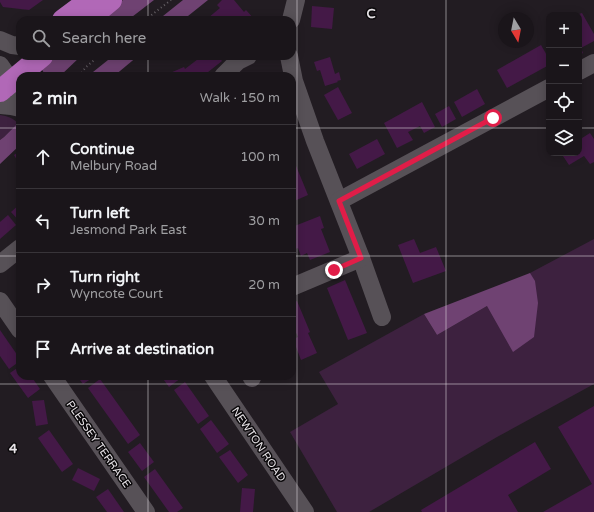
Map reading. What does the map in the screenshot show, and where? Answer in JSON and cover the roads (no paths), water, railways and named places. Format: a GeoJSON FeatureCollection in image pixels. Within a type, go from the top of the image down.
{"type":"FeatureCollection","features":[{"type":"Feature","properties":{"kind":"highway"},"geometry":{"type":"LineString","coordinates":[[68,16],[90,0]]}},
{"type":"Feature","properties":{"kind":"highway"},"geometry":{"type":"LineString","coordinates":[[92,16],[111,0]]}},
{"type":"Feature","properties":{"kind":"highway"},"geometry":{"type":"LineString","coordinates":[[6,79],[18,60]]}},
{"type":"Feature","properties":{"kind":"highway"},"geometry":{"type":"LineString","coordinates":[[17,72],[36,60]]}},
{"type":"Feature","properties":{"kind":"highway"},"geometry":{"type":"LineString","coordinates":[[6,79],[16,73]]}},
{"type":"Feature","properties":{"kind":"street"},"geometry":{"type":"LineString","coordinates":[[292,16],[296,0]]}},
{"type":"Feature","properties":{"kind":"street"},"geometry":{"type":"LineString","coordinates":[[0,40],[16,46]]}},
{"type":"Feature","properties":{"kind":"street"},"geometry":{"type":"LineString","coordinates":[[227,72],[238,60]]}},
{"type":"Feature","properties":{"kind":"street"},"geometry":{"type":"LineString","coordinates":[[290,60],[292,72]]}},
{"type":"Feature","properties":{"kind":"street"},"geometry":{"type":"LineString","coordinates":[[582,70],[594,63]]}},
{"type":"Feature","properties":{"kind":"street"},"geometry":{"type":"LineString","coordinates":[[296,87],[382,317]]}},
{"type":"Feature","properties":{"kind":"street"},"geometry":{"type":"LineString","coordinates":[[339,201],[546,90]]}},
{"type":"Feature","properties":{"kind":"street"},"geometry":{"type":"LineString","coordinates":[[0,105],[16,107]]}},
{"type":"Feature","properties":{"kind":"street"},"geometry":{"type":"LineString","coordinates":[[0,264],[16,251]]}},
{"type":"Feature","properties":{"kind":"street"},"geometry":{"type":"LineString","coordinates":[[296,285],[361,258]]}},
{"type":"Feature","properties":{"kind":"street"},"geometry":{"type":"LineString","coordinates":[[0,301],[16,324]]}},
{"type":"Feature","properties":{"kind":"street","name":"PLESSEY TERRACE"},"geometry":{"type":"LineString","coordinates":[[55,380],[146,512]]}},
{"type":"Feature","properties":{"kind":"street","name":"NEWTON ROAD"},"geometry":{"type":"LineString","coordinates":[[216,380],[302,511]]}}]}
